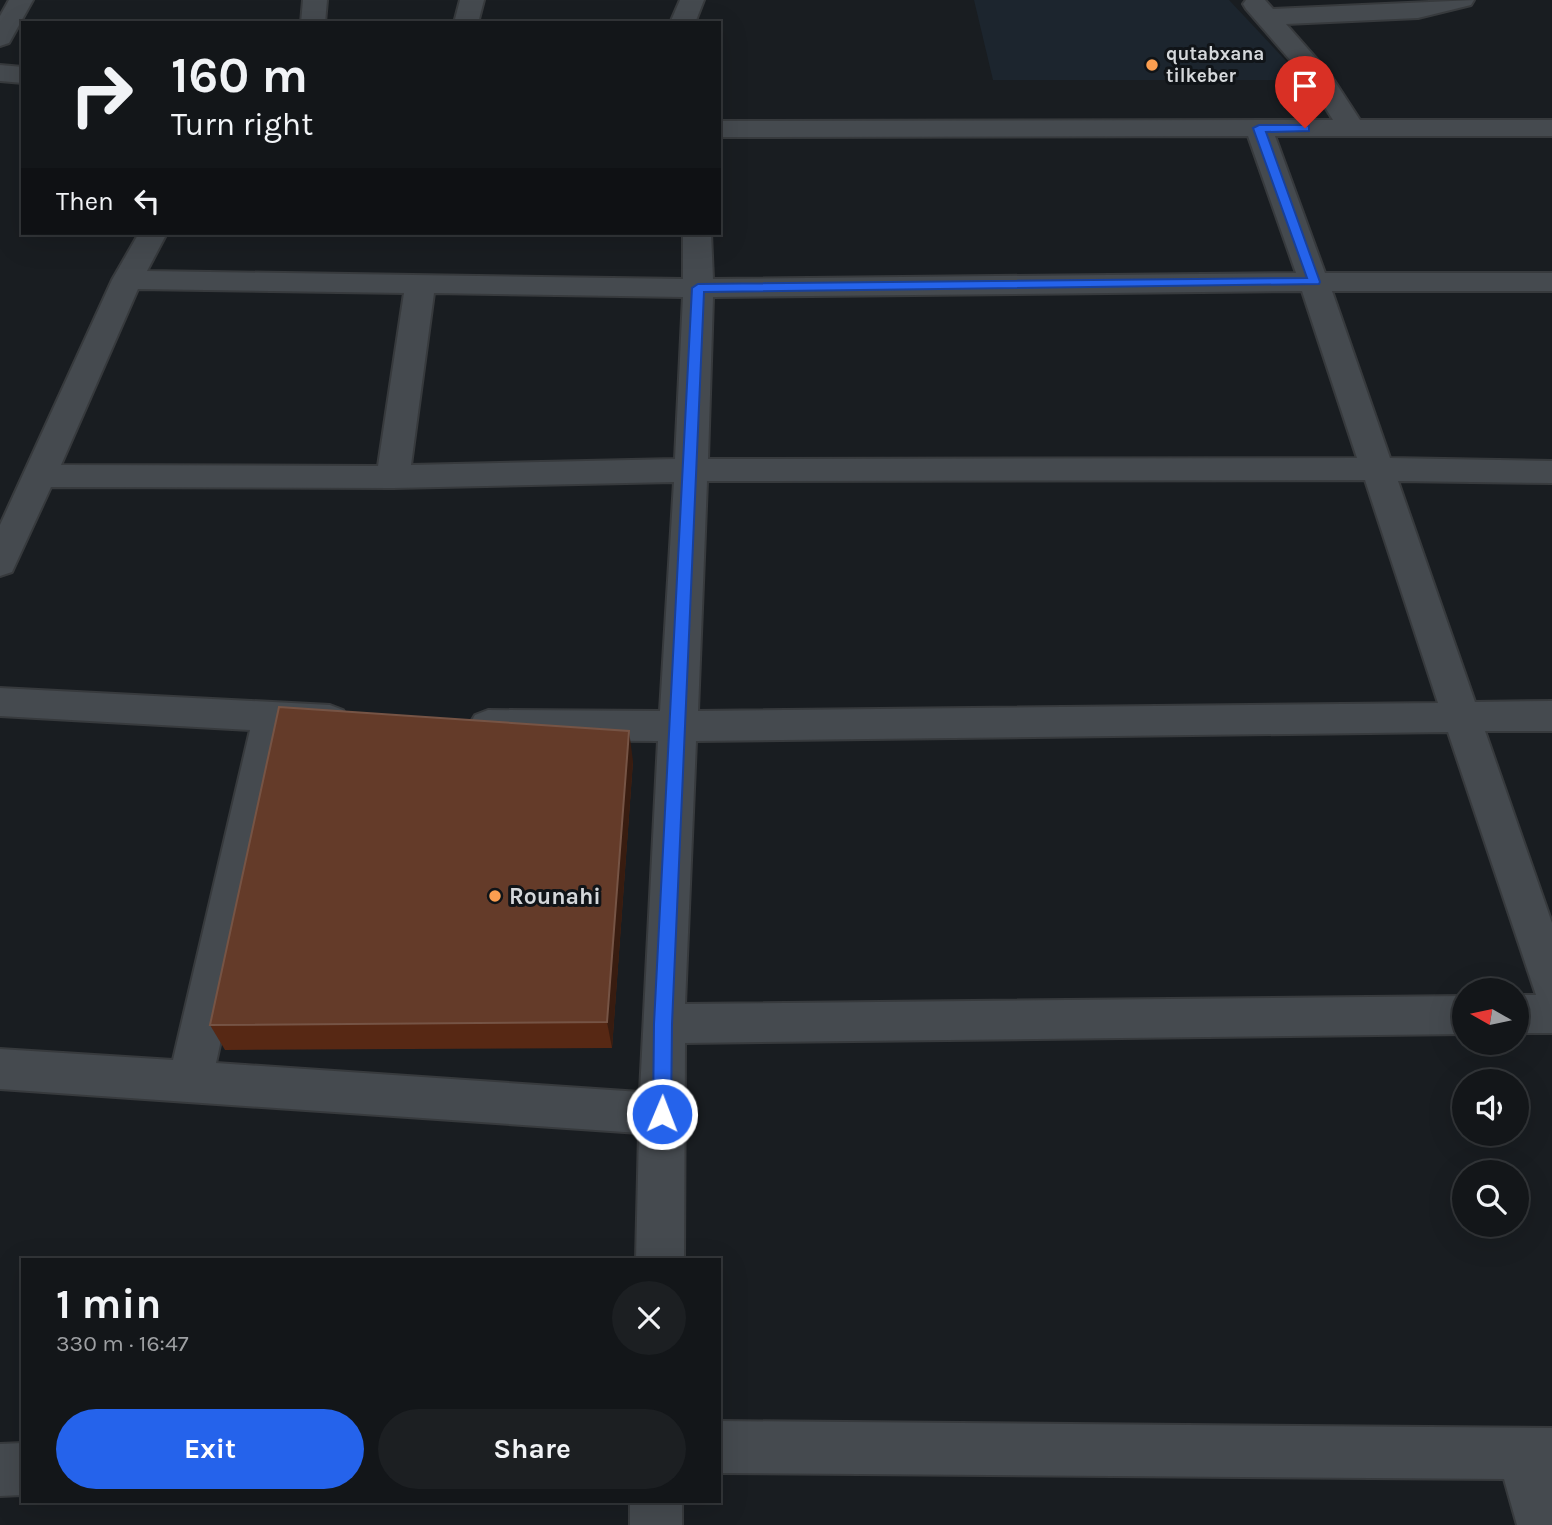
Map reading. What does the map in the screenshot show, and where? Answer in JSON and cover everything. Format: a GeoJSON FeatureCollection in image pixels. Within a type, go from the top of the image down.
{"type":"FeatureCollection","features":[{"type":"Feature","properties":{"kind":"street"},"geometry":{"type":"LineString","coordinates":[[0,38],[21,0]]}},
{"type":"Feature","properties":{"kind":"street"},"geometry":{"type":"LineString","coordinates":[[313,21],[315,0]]}},
{"type":"Feature","properties":{"kind":"street"},"geometry":{"type":"LineString","coordinates":[[467,21],[472,0]]}},
{"type":"Feature","properties":{"kind":"street"},"geometry":{"type":"LineString","coordinates":[[683,21],[692,0]]}},
{"type":"Feature","properties":{"kind":"street"},"geometry":{"type":"LineString","coordinates":[[1258,8],[1418,11],[1462,0]]}},
{"type":"Feature","properties":{"kind":"street"},"geometry":{"type":"LineString","coordinates":[[1258,8],[1321,79],[1351,128]]}},
{"type":"Feature","properties":{"kind":"street"},"geometry":{"type":"LineString","coordinates":[[0,73],[21,75]]}},
{"type":"Feature","properties":{"kind":"street"},"geometry":{"type":"LineString","coordinates":[[1259,128],[1379,469],[1552,984]]}},
{"type":"Feature","properties":{"kind":"street"},"geometry":{"type":"LineString","coordinates":[[721,129],[1552,128]]}},
{"type":"Feature","properties":{"kind":"street"},"geometry":{"type":"LineString","coordinates":[[0,563],[127,280],[152,235]]}},
{"type":"Feature","properties":{"kind":"street"},"geometry":{"type":"LineString","coordinates":[[660,1258],[663,1024],[691,470],[698,288],[697,235]]}},
{"type":"Feature","properties":{"kind":"street"},"geometry":{"type":"LineString","coordinates":[[127,280],[698,288],[1552,282]]}},
{"type":"Feature","properties":{"kind":"street"},"geometry":{"type":"LineString","coordinates":[[393,477],[420,285]]}},
{"type":"Feature","properties":{"kind":"street"},"geometry":{"type":"LineString","coordinates":[[38,477],[393,477],[691,470],[1379,469],[1552,472]]}},
{"type":"Feature","properties":{"kind":"street"},"geometry":{"type":"LineString","coordinates":[[0,702],[369,721]]}},
{"type":"Feature","properties":{"kind":"street"},"geometry":{"type":"LineString","coordinates":[[452,724],[678,726],[1552,716]]}},
{"type":"Feature","properties":{"kind":"street"},"geometry":{"type":"LineString","coordinates":[[190,1083],[272,718]]}},
{"type":"Feature","properties":{"kind":"street"},"geometry":{"type":"LineString","coordinates":[[1530,1014],[1552,1014]]}},
{"type":"Feature","properties":{"kind":"street"},"geometry":{"type":"LineString","coordinates":[[663,1024],[1452,1015]]}},
{"type":"Feature","properties":{"kind":"street"},"geometry":{"type":"LineString","coordinates":[[0,1069],[662,1114]]}},
{"type":"Feature","properties":{"kind":"street"},"geometry":{"type":"LineString","coordinates":[[721,1447],[1537,1454],[1543,1525]]}},
{"type":"Feature","properties":{"kind":"street"},"geometry":{"type":"LineString","coordinates":[[0,1470],[21,1469]]}},
{"type":"Feature","properties":{"kind":"street"},"geometry":{"type":"LineString","coordinates":[[656,1503],[656,1525]]}},
{"type":"Feature","properties":{"kind":"shaded area"},"geometry":{"type":"Polygon","coordinates":[[[974,0],[1229,0],[1304,80],[993,80],[974,0]]]}},
{"type":"Feature","properties":{"kind":"building"},"geometry":{"type":"Polygon","coordinates":[[[279,707],[629,731],[607,1022],[210,1025],[279,707]]]}},
{"type":"Feature","properties":{"kind":"place","name":"qutabxana tilkeber"},"geometry":{"type":"Point","coordinates":[1152,65]}},
{"type":"Feature","properties":{"kind":"place","name":"Rounahi"},"geometry":{"type":"Point","coordinates":[495,896]}},
{"type":"Feature","properties":{"kind":"route"},"geometry":{"type":"LineString","coordinates":[[662,1114],[663,1024],[698,288],[1314,282],[1259,128],[1305,128]]}}]}
